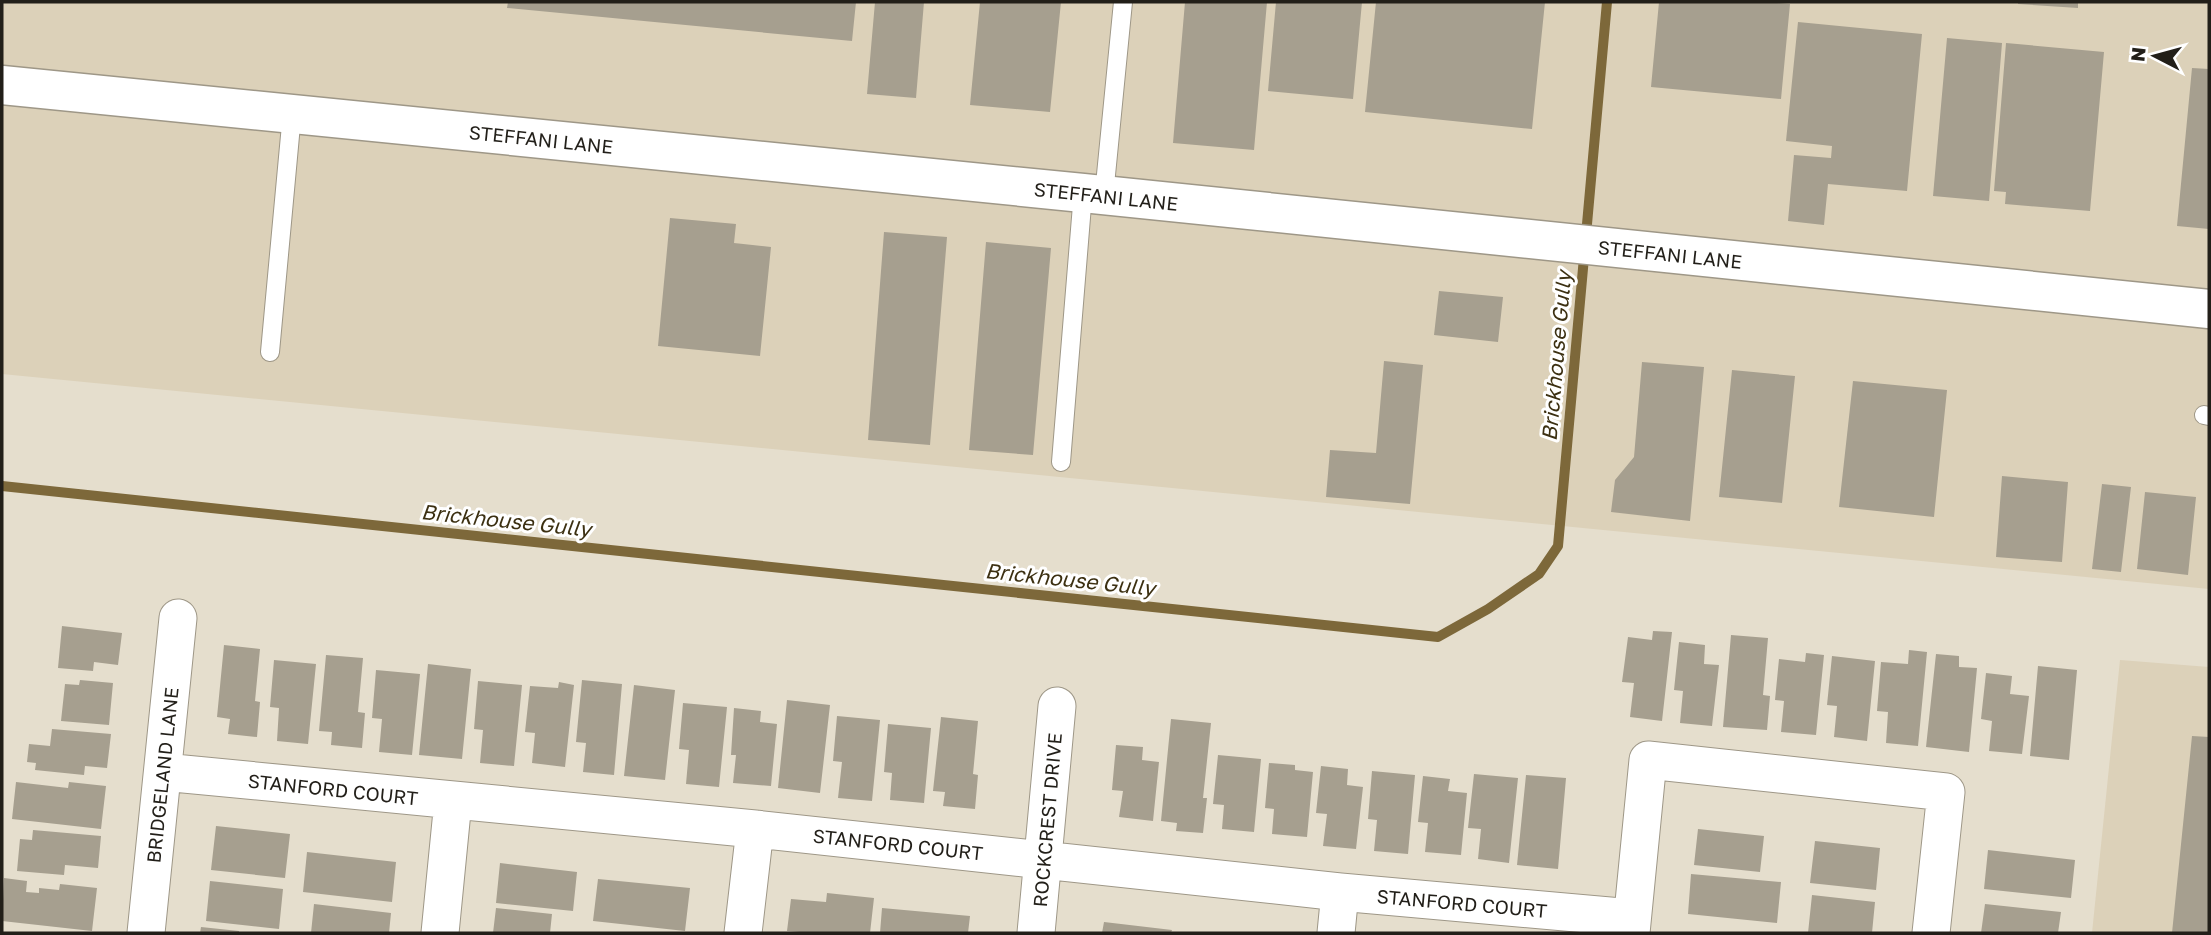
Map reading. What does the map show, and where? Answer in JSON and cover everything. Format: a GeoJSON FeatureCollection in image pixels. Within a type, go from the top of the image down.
{"type":"FeatureCollection","features":[{"type":"Feature","properties":{"kind":"street","name":"STEFFANI LANE"},"geometry":{"type":"LineString","coordinates":[[2,85],[2209,309]]}},
{"type":"Feature","properties":{"kind":"street","name":"BRIDGELAND LANE"},"geometry":{"type":"LineString","coordinates":[[146,933],[178,618]]}},
{"type":"Feature","properties":{"kind":"street","name":"ROCKCREST DRIVE"},"geometry":{"type":"LineString","coordinates":[[1036,933],[1057,706]]}},
{"type":"Feature","properties":{"kind":"street"},"geometry":{"type":"LineString","coordinates":[[1632,926],[1648,760],[1946,792],[1931,933]]}},
{"type":"Feature","properties":{"kind":"street","name":"STANFORD COURT"},"geometry":{"type":"LineString","coordinates":[[163,772],[1043,859],[1632,926]]}},
{"type":"Feature","properties":{"kind":"street"},"geometry":{"type":"LineString","coordinates":[[440,933],[453,801]]}},
{"type":"Feature","properties":{"kind":"street"},"geometry":{"type":"LineString","coordinates":[[743,933],[755,829]]}},
{"type":"Feature","properties":{"kind":"street"},"geometry":{"type":"LineString","coordinates":[[1336,933],[1340,892]]}},
{"type":"Feature","properties":{"kind":"lane"},"geometry":{"type":"LineString","coordinates":[[1060,462],[1093,194],[1123,2]]}},
{"type":"Feature","properties":{"kind":"lane"},"geometry":{"type":"LineString","coordinates":[[270,352],[292,114]]}},
{"type":"Feature","properties":{"kind":"shaded area"},"geometry":{"type":"Polygon","coordinates":[[[2,2],[2209,2],[2209,589],[2,374],[2,2]]]}},
{"type":"Feature","properties":{"kind":"shaded area"},"geometry":{"type":"Polygon","coordinates":[[[2120,660],[2209,667],[2209,933],[2092,933],[2120,660]]]}},
{"type":"Feature","properties":{"kind":"building"},"geometry":{"type":"Polygon","coordinates":[[[508,2],[856,2],[852,41],[507,8],[508,2]]]}},
{"type":"Feature","properties":{"kind":"building"},"geometry":{"type":"Polygon","coordinates":[[[875,2],[924,2],[916,98],[867,94],[875,2]]]}},
{"type":"Feature","properties":{"kind":"building"},"geometry":{"type":"Polygon","coordinates":[[[980,2],[1061,2],[1050,112],[970,105],[980,2]]]}},
{"type":"Feature","properties":{"kind":"building"},"geometry":{"type":"Polygon","coordinates":[[[1185,2],[1267,2],[1254,150],[1173,143],[1185,2]]]}},
{"type":"Feature","properties":{"kind":"building"},"geometry":{"type":"Polygon","coordinates":[[[1276,2],[1362,2],[1353,99],[1268,91],[1276,2]]]}},
{"type":"Feature","properties":{"kind":"building"},"geometry":{"type":"Polygon","coordinates":[[[1376,2],[1545,2],[1532,129],[1365,112],[1376,2]]]}},
{"type":"Feature","properties":{"kind":"building"},"geometry":{"type":"Polygon","coordinates":[[[1659,2],[1790,4],[1781,99],[1651,87],[1659,2]]]}},
{"type":"Feature","properties":{"kind":"building"},"geometry":{"type":"Polygon","coordinates":[[[2078,2],[2078,8],[2018,4],[2078,2]]]}},
{"type":"Feature","properties":{"kind":"building"},"geometry":{"type":"Polygon","coordinates":[[[1798,22],[1922,34],[1907,191],[1828,184],[1824,225],[1788,221],[1794,155],[1831,158],[1832,146],[1786,141],[1798,22]]]}},
{"type":"Feature","properties":{"kind":"building"},"geometry":{"type":"Polygon","coordinates":[[[1947,38],[2002,43],[1989,201],[1933,196],[1947,38]]]}},
{"type":"Feature","properties":{"kind":"building"},"geometry":{"type":"Polygon","coordinates":[[[2006,43],[2104,52],[2090,211],[2005,204],[2006,192],[1994,191],[2006,43]]]}},
{"type":"Feature","properties":{"kind":"building"},"geometry":{"type":"Polygon","coordinates":[[[2192,68],[2209,69],[2209,229],[2177,226],[2192,68]]]}},
{"type":"Feature","properties":{"kind":"building"},"geometry":{"type":"Polygon","coordinates":[[[670,218],[736,224],[734,243],[771,247],[760,356],[658,346],[670,218]]]}},
{"type":"Feature","properties":{"kind":"building"},"geometry":{"type":"Polygon","coordinates":[[[884,232],[947,237],[930,445],[868,440],[884,232]]]}},
{"type":"Feature","properties":{"kind":"building"},"geometry":{"type":"Polygon","coordinates":[[[986,242],[1051,248],[1033,455],[969,450],[986,242]]]}},
{"type":"Feature","properties":{"kind":"building"},"geometry":{"type":"Polygon","coordinates":[[[1439,291],[1503,297],[1498,342],[1434,335],[1439,291]]]}},
{"type":"Feature","properties":{"kind":"building"},"geometry":{"type":"Polygon","coordinates":[[[1384,361],[1423,365],[1410,504],[1326,497],[1330,450],[1376,453],[1384,361]]]}},
{"type":"Feature","properties":{"kind":"building"},"geometry":{"type":"Polygon","coordinates":[[[1642,362],[1704,367],[1690,521],[1611,512],[1615,480],[1634,457],[1642,362]]]}},
{"type":"Feature","properties":{"kind":"building"},"geometry":{"type":"Polygon","coordinates":[[[1732,370],[1795,376],[1782,503],[1719,497],[1732,370]]]}},
{"type":"Feature","properties":{"kind":"building"},"geometry":{"type":"Polygon","coordinates":[[[1853,381],[1947,390],[1934,517],[1839,507],[1853,381]]]}},
{"type":"Feature","properties":{"kind":"building"},"geometry":{"type":"Polygon","coordinates":[[[2002,476],[2068,482],[2062,562],[1996,557],[2002,476]]]}},
{"type":"Feature","properties":{"kind":"building"},"geometry":{"type":"Polygon","coordinates":[[[2102,484],[2131,487],[2121,572],[2092,569],[2102,484]]]}},
{"type":"Feature","properties":{"kind":"building"},"geometry":{"type":"Polygon","coordinates":[[[2145,492],[2196,497],[2188,575],[2137,569],[2145,492]]]}},
{"type":"Feature","properties":{"kind":"building"},"geometry":{"type":"Polygon","coordinates":[[[62,626],[122,633],[118,665],[94,662],[93,671],[58,668],[62,626]]]}},
{"type":"Feature","properties":{"kind":"building"},"geometry":{"type":"Polygon","coordinates":[[[1653,631],[1672,632],[1662,721],[1630,717],[1634,683],[1622,682],[1628,637],[1652,640],[1653,631]]]}},
{"type":"Feature","properties":{"kind":"building"},"geometry":{"type":"Polygon","coordinates":[[[1731,635],[1768,638],[1763,695],[1770,696],[1767,730],[1723,727],[1731,635]]]}},
{"type":"Feature","properties":{"kind":"building"},"geometry":{"type":"Polygon","coordinates":[[[1679,642],[1705,645],[1704,664],[1719,665],[1712,726],[1680,723],[1683,691],[1674,690],[1679,642]]]}},
{"type":"Feature","properties":{"kind":"building"},"geometry":{"type":"Polygon","coordinates":[[[224,645],[260,649],[255,701],[260,702],[257,737],[228,734],[230,719],[217,717],[224,645]]]}},
{"type":"Feature","properties":{"kind":"building"},"geometry":{"type":"Polygon","coordinates":[[[1909,650],[1927,652],[1918,746],[1886,743],[1888,712],[1877,711],[1881,662],[1908,664],[1909,650]]]}},
{"type":"Feature","properties":{"kind":"building"},"geometry":{"type":"Polygon","coordinates":[[[1806,653],[1824,655],[1816,735],[1781,732],[1784,701],[1775,700],[1779,659],[1805,662],[1806,653]]]}},
{"type":"Feature","properties":{"kind":"building"},"geometry":{"type":"Polygon","coordinates":[[[1936,654],[1959,656],[1959,667],[1977,668],[1969,752],[1926,747],[1936,654]]]}},
{"type":"Feature","properties":{"kind":"building"},"geometry":{"type":"Polygon","coordinates":[[[326,655],[363,658],[358,712],[365,713],[362,748],[331,745],[332,732],[319,731],[326,655]]]}},
{"type":"Feature","properties":{"kind":"building"},"geometry":{"type":"Polygon","coordinates":[[[1832,656],[1875,661],[1867,741],[1834,737],[1837,706],[1827,705],[1832,656]]]}},
{"type":"Feature","properties":{"kind":"building"},"geometry":{"type":"Polygon","coordinates":[[[274,660],[316,664],[308,744],[277,741],[279,708],[270,707],[274,660]]]}},
{"type":"Feature","properties":{"kind":"building"},"geometry":{"type":"Polygon","coordinates":[[[428,664],[471,669],[462,759],[419,755],[428,664]]]}},
{"type":"Feature","properties":{"kind":"building"},"geometry":{"type":"Polygon","coordinates":[[[2038,666],[2077,670],[2069,760],[2030,756],[2038,666]]]}},
{"type":"Feature","properties":{"kind":"building"},"geometry":{"type":"Polygon","coordinates":[[[376,670],[420,674],[412,755],[379,752],[382,719],[372,718],[376,670]]]}},
{"type":"Feature","properties":{"kind":"building"},"geometry":{"type":"Polygon","coordinates":[[[1986,673],[2012,676],[2010,694],[2029,696],[2022,754],[1989,751],[1992,721],[1981,719],[1986,673]]]}},
{"type":"Feature","properties":{"kind":"building"},"geometry":{"type":"Polygon","coordinates":[[[80,680],[113,683],[109,725],[61,721],[65,684],[79,685],[80,680]]]}},
{"type":"Feature","properties":{"kind":"building"},"geometry":{"type":"Polygon","coordinates":[[[582,680],[622,684],[614,775],[583,772],[586,743],[576,742],[582,680]]]}},
{"type":"Feature","properties":{"kind":"building"},"geometry":{"type":"Polygon","coordinates":[[[478,681],[522,685],[514,766],[480,763],[483,730],[474,729],[478,681]]]}},
{"type":"Feature","properties":{"kind":"building"},"geometry":{"type":"Polygon","coordinates":[[[559,682],[574,685],[565,767],[532,763],[535,733],[525,732],[530,686],[558,688],[559,682]]]}},
{"type":"Feature","properties":{"kind":"building"},"geometry":{"type":"Polygon","coordinates":[[[634,685],[675,690],[665,780],[624,776],[634,685]]]}},
{"type":"Feature","properties":{"kind":"building"},"geometry":{"type":"Polygon","coordinates":[[[787,700],[830,705],[820,793],[778,788],[787,700]]]}},
{"type":"Feature","properties":{"kind":"building"},"geometry":{"type":"Polygon","coordinates":[[[683,703],[727,707],[719,787],[686,784],[689,750],[679,749],[683,703]]]}},
{"type":"Feature","properties":{"kind":"building"},"geometry":{"type":"Polygon","coordinates":[[[734,708],[761,711],[760,722],[777,724],[771,786],[733,783],[736,755],[731,755],[734,708]]]}},
{"type":"Feature","properties":{"kind":"building"},"geometry":{"type":"Polygon","coordinates":[[[837,716],[880,720],[872,801],[838,798],[842,762],[833,761],[837,716]]]}},
{"type":"Feature","properties":{"kind":"building"},"geometry":{"type":"Polygon","coordinates":[[[941,717],[978,721],[973,774],[978,775],[975,809],[943,806],[945,792],[933,791],[941,717]]]}},
{"type":"Feature","properties":{"kind":"building"},"geometry":{"type":"Polygon","coordinates":[[[1171,719],[1211,723],[1203,798],[1207,798],[1203,833],[1176,831],[1177,823],[1161,821],[1171,719]]]}},
{"type":"Feature","properties":{"kind":"building"},"geometry":{"type":"Polygon","coordinates":[[[888,724],[931,728],[924,803],[890,800],[892,773],[884,772],[888,724]]]}},
{"type":"Feature","properties":{"kind":"building"},"geometry":{"type":"Polygon","coordinates":[[[52,729],[111,734],[107,768],[85,766],[84,775],[35,770],[36,763],[27,762],[29,744],[50,746],[52,729]]]}},
{"type":"Feature","properties":{"kind":"building"},"geometry":{"type":"Polygon","coordinates":[[[2192,736],[2209,737],[2209,933],[2172,933],[2192,736]]]}},
{"type":"Feature","properties":{"kind":"building"},"geometry":{"type":"Polygon","coordinates":[[[1116,745],[1143,747],[1142,760],[1159,762],[1153,821],[1119,817],[1123,791],[1112,790],[1116,745]]]}},
{"type":"Feature","properties":{"kind":"building"},"geometry":{"type":"Polygon","coordinates":[[[1218,755],[1261,759],[1254,832],[1222,829],[1224,805],[1213,804],[1218,755]]]}},
{"type":"Feature","properties":{"kind":"building"},"geometry":{"type":"Polygon","coordinates":[[[1269,763],[1295,765],[1295,770],[1313,772],[1307,837],[1272,834],[1274,809],[1265,808],[1269,763]]]}},
{"type":"Feature","properties":{"kind":"building"},"geometry":{"type":"Polygon","coordinates":[[[1321,766],[1348,769],[1347,785],[1363,787],[1356,849],[1323,846],[1327,814],[1316,813],[1321,766]]]}},
{"type":"Feature","properties":{"kind":"building"},"geometry":{"type":"Polygon","coordinates":[[[1372,771],[1415,775],[1408,854],[1374,851],[1377,820],[1368,819],[1372,771]]]}},
{"type":"Feature","properties":{"kind":"building"},"geometry":{"type":"Polygon","coordinates":[[[1474,774],[1518,778],[1509,863],[1478,859],[1481,829],[1468,828],[1474,774]]]}},
{"type":"Feature","properties":{"kind":"building"},"geometry":{"type":"Polygon","coordinates":[[[1526,775],[1566,778],[1558,869],[1517,865],[1526,775]]]}},
{"type":"Feature","properties":{"kind":"building"},"geometry":{"type":"Polygon","coordinates":[[[1423,776],[1450,779],[1448,791],[1467,793],[1461,855],[1425,852],[1428,823],[1418,822],[1423,776]]]}},
{"type":"Feature","properties":{"kind":"building"},"geometry":{"type":"Polygon","coordinates":[[[16,782],[68,788],[69,782],[106,786],[101,829],[12,819],[16,782]]]}},
{"type":"Feature","properties":{"kind":"building"},"geometry":{"type":"Polygon","coordinates":[[[216,826],[290,834],[285,878],[211,870],[216,826]]]}},
{"type":"Feature","properties":{"kind":"building"},"geometry":{"type":"Polygon","coordinates":[[[1698,829],[1764,836],[1760,872],[1694,865],[1698,829]]]}},
{"type":"Feature","properties":{"kind":"building"},"geometry":{"type":"Polygon","coordinates":[[[33,830],[101,836],[98,868],[65,865],[64,875],[17,871],[20,839],[32,840],[33,830]]]}},
{"type":"Feature","properties":{"kind":"building"},"geometry":{"type":"Polygon","coordinates":[[[1815,841],[1880,848],[1876,890],[1810,883],[1815,841]]]}},
{"type":"Feature","properties":{"kind":"building"},"geometry":{"type":"Polygon","coordinates":[[[1988,850],[2075,860],[2071,898],[1984,889],[1988,850]]]}},
{"type":"Feature","properties":{"kind":"building"},"geometry":{"type":"Polygon","coordinates":[[[307,852],[396,862],[392,902],[303,892],[307,852]]]}},
{"type":"Feature","properties":{"kind":"building"},"geometry":{"type":"Polygon","coordinates":[[[500,863],[577,872],[573,911],[496,903],[500,863]]]}},
{"type":"Feature","properties":{"kind":"building"},"geometry":{"type":"Polygon","coordinates":[[[1691,874],[1781,882],[1777,923],[1688,914],[1691,874]]]}},
{"type":"Feature","properties":{"kind":"building"},"geometry":{"type":"Polygon","coordinates":[[[4,878],[27,881],[26,892],[39,893],[39,888],[59,890],[60,884],[97,888],[92,931],[2,921],[4,878]]]}},
{"type":"Feature","properties":{"kind":"building"},"geometry":{"type":"Polygon","coordinates":[[[598,879],[690,888],[685,931],[593,921],[598,879]]]}},
{"type":"Feature","properties":{"kind":"building"},"geometry":{"type":"Polygon","coordinates":[[[210,881],[283,889],[279,929],[206,921],[210,881]]]}},
{"type":"Feature","properties":{"kind":"building"},"geometry":{"type":"Polygon","coordinates":[[[827,893],[874,898],[870,933],[787,931],[791,899],[826,902],[827,893]]]}},
{"type":"Feature","properties":{"kind":"building"},"geometry":{"type":"Polygon","coordinates":[[[1812,895],[1875,902],[1872,933],[1808,933],[1812,895]]]}},
{"type":"Feature","properties":{"kind":"building"},"geometry":{"type":"Polygon","coordinates":[[[314,904],[391,913],[389,933],[311,933],[314,904]]]}},
{"type":"Feature","properties":{"kind":"building"},"geometry":{"type":"Polygon","coordinates":[[[1985,904],[2061,912],[2058,933],[1981,933],[1985,904]]]}},
{"type":"Feature","properties":{"kind":"building"},"geometry":{"type":"Polygon","coordinates":[[[496,908],[552,914],[550,933],[493,933],[496,908]]]}},
{"type":"Feature","properties":{"kind":"building"},"geometry":{"type":"Polygon","coordinates":[[[882,908],[970,916],[968,933],[880,933],[882,908]]]}},
{"type":"Feature","properties":{"kind":"building"},"geometry":{"type":"Polygon","coordinates":[[[1104,922],[1172,930],[1171,933],[1102,933],[1104,922]]]}},
{"type":"Feature","properties":{"kind":"building"},"geometry":{"type":"Polygon","coordinates":[[[201,927],[239,931],[239,933],[200,933],[201,927]]]}},
{"type":"Feature","properties":{"kind":"waterway","name":"Brickhouse Gully"},"geometry":{"type":"LineString","coordinates":[[2,486],[1438,637],[1488,609],[1539,574],[1558,546],[1607,2]]}}]}
